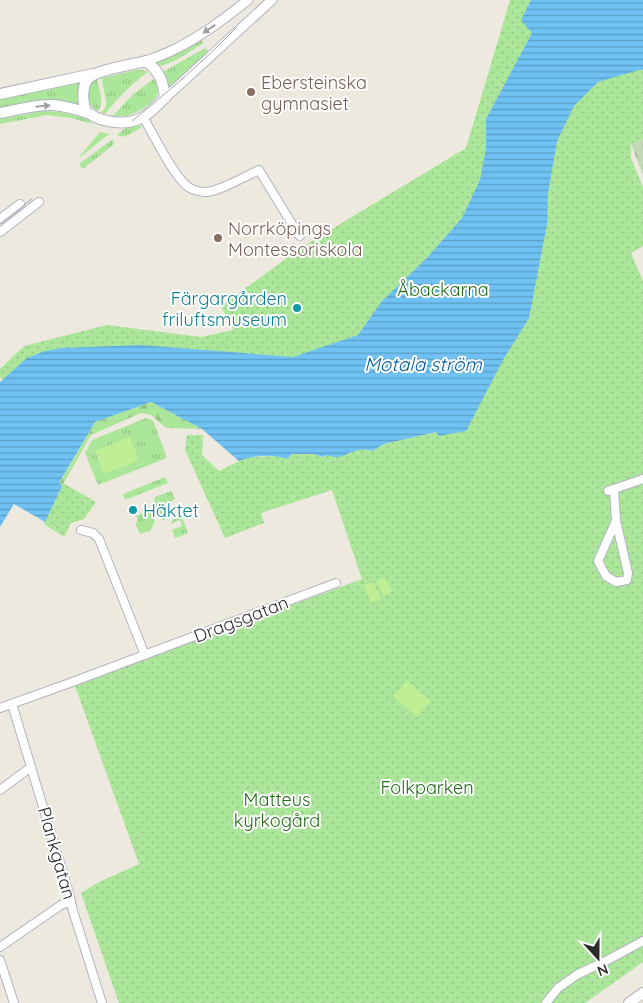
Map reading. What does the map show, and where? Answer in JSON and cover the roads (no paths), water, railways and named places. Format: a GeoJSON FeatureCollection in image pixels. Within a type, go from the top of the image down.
{"type":"FeatureCollection","features":[{"type":"Feature","properties":{"kind":"main road"},"geometry":{"type":"LineString","coordinates":[[0,94],[146,62],[160,76],[164,86],[165,98],[143,117],[123,122],[111,122],[86,112],[52,105],[0,113]]}},
{"type":"Feature","properties":{"kind":"main road"},"geometry":{"type":"LineString","coordinates":[[86,112],[83,90],[88,80],[98,73]]}},
{"type":"Feature","properties":{"kind":"main road"},"geometry":{"type":"LineString","coordinates":[[630,1003],[643,993]]}},
{"type":"Feature","properties":{"kind":"street"},"geometry":{"type":"LineString","coordinates":[[146,62],[172,51],[193,39],[248,0]]}},
{"type":"Feature","properties":{"kind":"street"},"geometry":{"type":"LineString","coordinates":[[165,98],[272,0]]}},
{"type":"Feature","properties":{"kind":"street"},"geometry":{"type":"LineString","coordinates":[[143,117],[172,168],[190,188],[205,192],[259,170],[300,236]]}},
{"type":"Feature","properties":{"kind":"street"},"geometry":{"type":"LineString","coordinates":[[0,232],[39,202]]}},
{"type":"Feature","properties":{"kind":"street"},"geometry":{"type":"LineString","coordinates":[[0,219],[20,204]]}},
{"type":"Feature","properties":{"kind":"street"},"geometry":{"type":"LineString","coordinates":[[616,521],[598,561],[606,576],[616,582],[628,580],[628,573],[611,490],[643,479]]}},
{"type":"Feature","properties":{"kind":"street"},"geometry":{"type":"LineString","coordinates":[[81,530],[93,533],[99,539],[145,655]]}},
{"type":"Feature","properties":{"kind":"street","name":"Dragsgatan"},"geometry":{"type":"LineString","coordinates":[[0,708],[336,583]]}},
{"type":"Feature","properties":{"kind":"street","name":"Plankgatan"},"geometry":{"type":"LineString","coordinates":[[12,704],[102,1003]]}},
{"type":"Feature","properties":{"kind":"street"},"geometry":{"type":"LineString","coordinates":[[0,790],[31,767]]}},
{"type":"Feature","properties":{"kind":"street"},"geometry":{"type":"LineString","coordinates":[[0,948],[61,905],[71,901]]}},
{"type":"Feature","properties":{"kind":"street"},"geometry":{"type":"LineString","coordinates":[[546,1003],[558,988],[578,974],[643,941]]}},
{"type":"Feature","properties":{"kind":"street"},"geometry":{"type":"LineString","coordinates":[[0,960],[14,1003]]}},
{"type":"Feature","properties":{"kind":"water","name":"Motala ström"},"geometry":{"type":"Polygon","coordinates":[[[531,0],[643,0],[643,70],[598,82],[574,106],[557,141],[548,193],[547,224],[529,318],[503,360],[466,431],[439,436],[436,432],[384,444],[372,451],[359,450],[339,457],[292,454],[287,459],[263,456],[239,461],[202,429],[151,402],[95,422],[59,483],[62,486],[45,522],[14,504],[0,527],[0,382],[27,358],[45,351],[62,348],[141,345],[293,357],[358,335],[382,301],[426,259],[462,218],[480,180],[486,148],[486,119],[532,33],[521,20],[531,0]]]}},
{"type":"Feature","properties":{"kind":"tram line"},"geometry":{"type":"LineString","coordinates":[[132,121],[186,76],[236,28]]}},
{"type":"Feature","properties":{"kind":"tram line"},"geometry":{"type":"LineString","coordinates":[[0,224],[32,199]]}},
{"type":"Feature","properties":{"kind":"place","name":"Ebersteinska gymnasiet"},"geometry":{"type":"Point","coordinates":[251,92]}},
{"type":"Feature","properties":{"kind":"place","name":"Norrköpings Montessoriskola"},"geometry":{"type":"Point","coordinates":[218,238]}},
{"type":"Feature","properties":{"kind":"place","name":"Färgargården friluftsmuseum"},"geometry":{"type":"Point","coordinates":[297,308]}},
{"type":"Feature","properties":{"kind":"place","name":"Häktet"},"geometry":{"type":"Point","coordinates":[133,510]}},
{"type":"Feature","properties":{"kind":"park label","name":"Åbackarna"},"geometry":{"type":"Point","coordinates":[443,289]}},
{"type":"Feature","properties":{"kind":"park label","name":"Folkparken"},"geometry":{"type":"Point","coordinates":[427,787]}},
{"type":"Feature","properties":{"kind":"park label","name":"Matteus kyrkogård"},"geometry":{"type":"Point","coordinates":[277,810]}}]}
